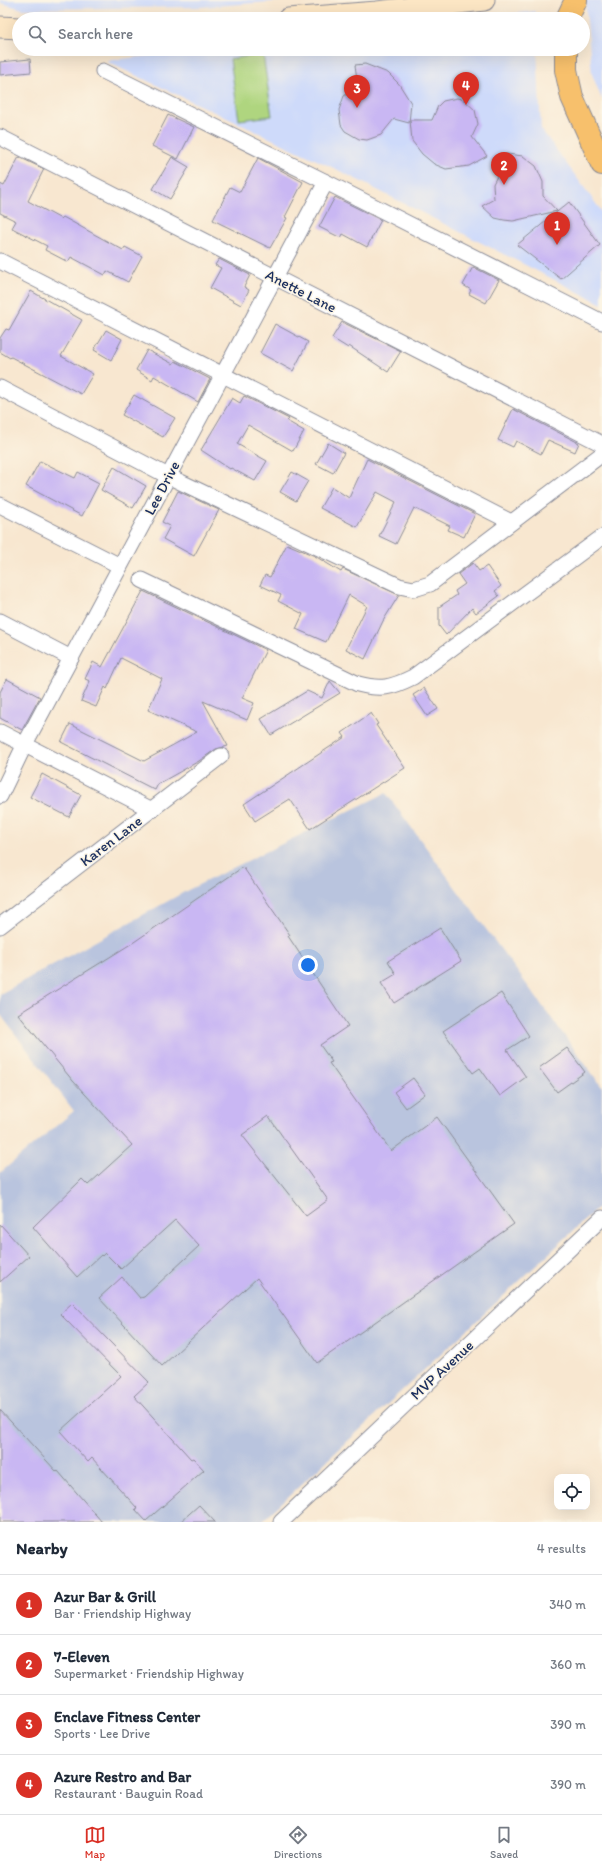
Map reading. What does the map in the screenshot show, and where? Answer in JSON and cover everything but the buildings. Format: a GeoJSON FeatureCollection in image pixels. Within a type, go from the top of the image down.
{"type":"FeatureCollection","features":[{"type":"Feature","properties":{"kind":"main road"},"geometry":{"type":"LineString","coordinates":[[567,0],[567,12]]}},
{"type":"Feature","properties":{"kind":"main road"},"geometry":{"type":"LineString","coordinates":[[570,12],[576,0]]}},
{"type":"Feature","properties":{"kind":"main road"},"geometry":{"type":"LineString","coordinates":[[566,56],[566,70],[572,97],[602,164]]}},
{"type":"Feature","properties":{"kind":"street"},"geometry":{"type":"LineString","coordinates":[[377,12],[484,0]]}},
{"type":"Feature","properties":{"kind":"street"},"geometry":{"type":"LineString","coordinates":[[0,27],[12,28]]}},
{"type":"Feature","properties":{"kind":"street"},"geometry":{"type":"LineString","coordinates":[[103,72],[326,182],[602,322]]}},
{"type":"Feature","properties":{"kind":"street","name":"Anette Lane"},"geometry":{"type":"LineString","coordinates":[[0,137],[602,444]]}},
{"type":"Feature","properties":{"kind":"street","name":"Lee Drive"},"geometry":{"type":"LineString","coordinates":[[0,796],[25,744],[326,182]]}},
{"type":"Feature","properties":{"kind":"street"},"geometry":{"type":"LineString","coordinates":[[0,261],[511,522]]}},
{"type":"Feature","properties":{"kind":"street"},"geometry":{"type":"LineString","coordinates":[[0,388],[168,476],[399,586],[414,590],[430,584],[602,454]]}},
{"type":"Feature","properties":{"kind":"street"},"geometry":{"type":"LineString","coordinates":[[0,505],[120,566]]}},
{"type":"Feature","properties":{"kind":"street"},"geometry":{"type":"LineString","coordinates":[[142,580],[358,684],[374,688],[393,687],[412,678],[602,537]]}},
{"type":"Feature","properties":{"kind":"street"},"geometry":{"type":"LineString","coordinates":[[0,621],[72,658]]}},
{"type":"Feature","properties":{"kind":"street"},"geometry":{"type":"LineString","coordinates":[[0,732],[152,810]]}},
{"type":"Feature","properties":{"kind":"street","name":"Karen Lane"},"geometry":{"type":"LineString","coordinates":[[0,926],[221,756]]}},
{"type":"Feature","properties":{"kind":"street","name":"MVP Avenue"},"geometry":{"type":"LineString","coordinates":[[281,1522],[602,1218]]}},
{"type":"Feature","properties":{"kind":"shaded area"},"geometry":{"type":"Polygon","coordinates":[[[0,0],[297,0],[201,7],[23,9],[0,3],[0,0]]]}},
{"type":"Feature","properties":{"kind":"shaded area"},"geometry":{"type":"Polygon","coordinates":[[[585,0],[602,0],[602,100],[592,74],[590,53],[590,12],[586,12],[585,0]]]}},
{"type":"Feature","properties":{"kind":"shaded area"},"geometry":{"type":"Polygon","coordinates":[[[148,56],[537,56],[541,129],[602,212],[602,304],[338,170],[105,61],[148,56]]]}},
{"type":"Feature","properties":{"kind":"shaded area"},"geometry":{"type":"Polygon","coordinates":[[[386,793],[602,1087],[602,1204],[261,1522],[0,1522],[0,1173],[74,1111],[0,1014],[0,994],[188,890],[386,793]]]}},
{"type":"Feature","properties":{"kind":"green space"},"geometry":{"type":"Polygon","coordinates":[[[250,56],[263,56],[272,116],[239,120],[230,59],[250,56]]]}},
{"type":"Feature","properties":{"kind":"place","name":"Azure Restro and Bar"},"geometry":{"type":"Point","coordinates":[466,105]}},
{"type":"Feature","properties":{"kind":"place","name":"Enclave Fitness Center"},"geometry":{"type":"Point","coordinates":[357,108]}},
{"type":"Feature","properties":{"kind":"place","name":"7-Eleven"},"geometry":{"type":"Point","coordinates":[504,185]}},
{"type":"Feature","properties":{"kind":"place","name":"Azur Bar & Grill"},"geometry":{"type":"Point","coordinates":[557,245]}}]}
